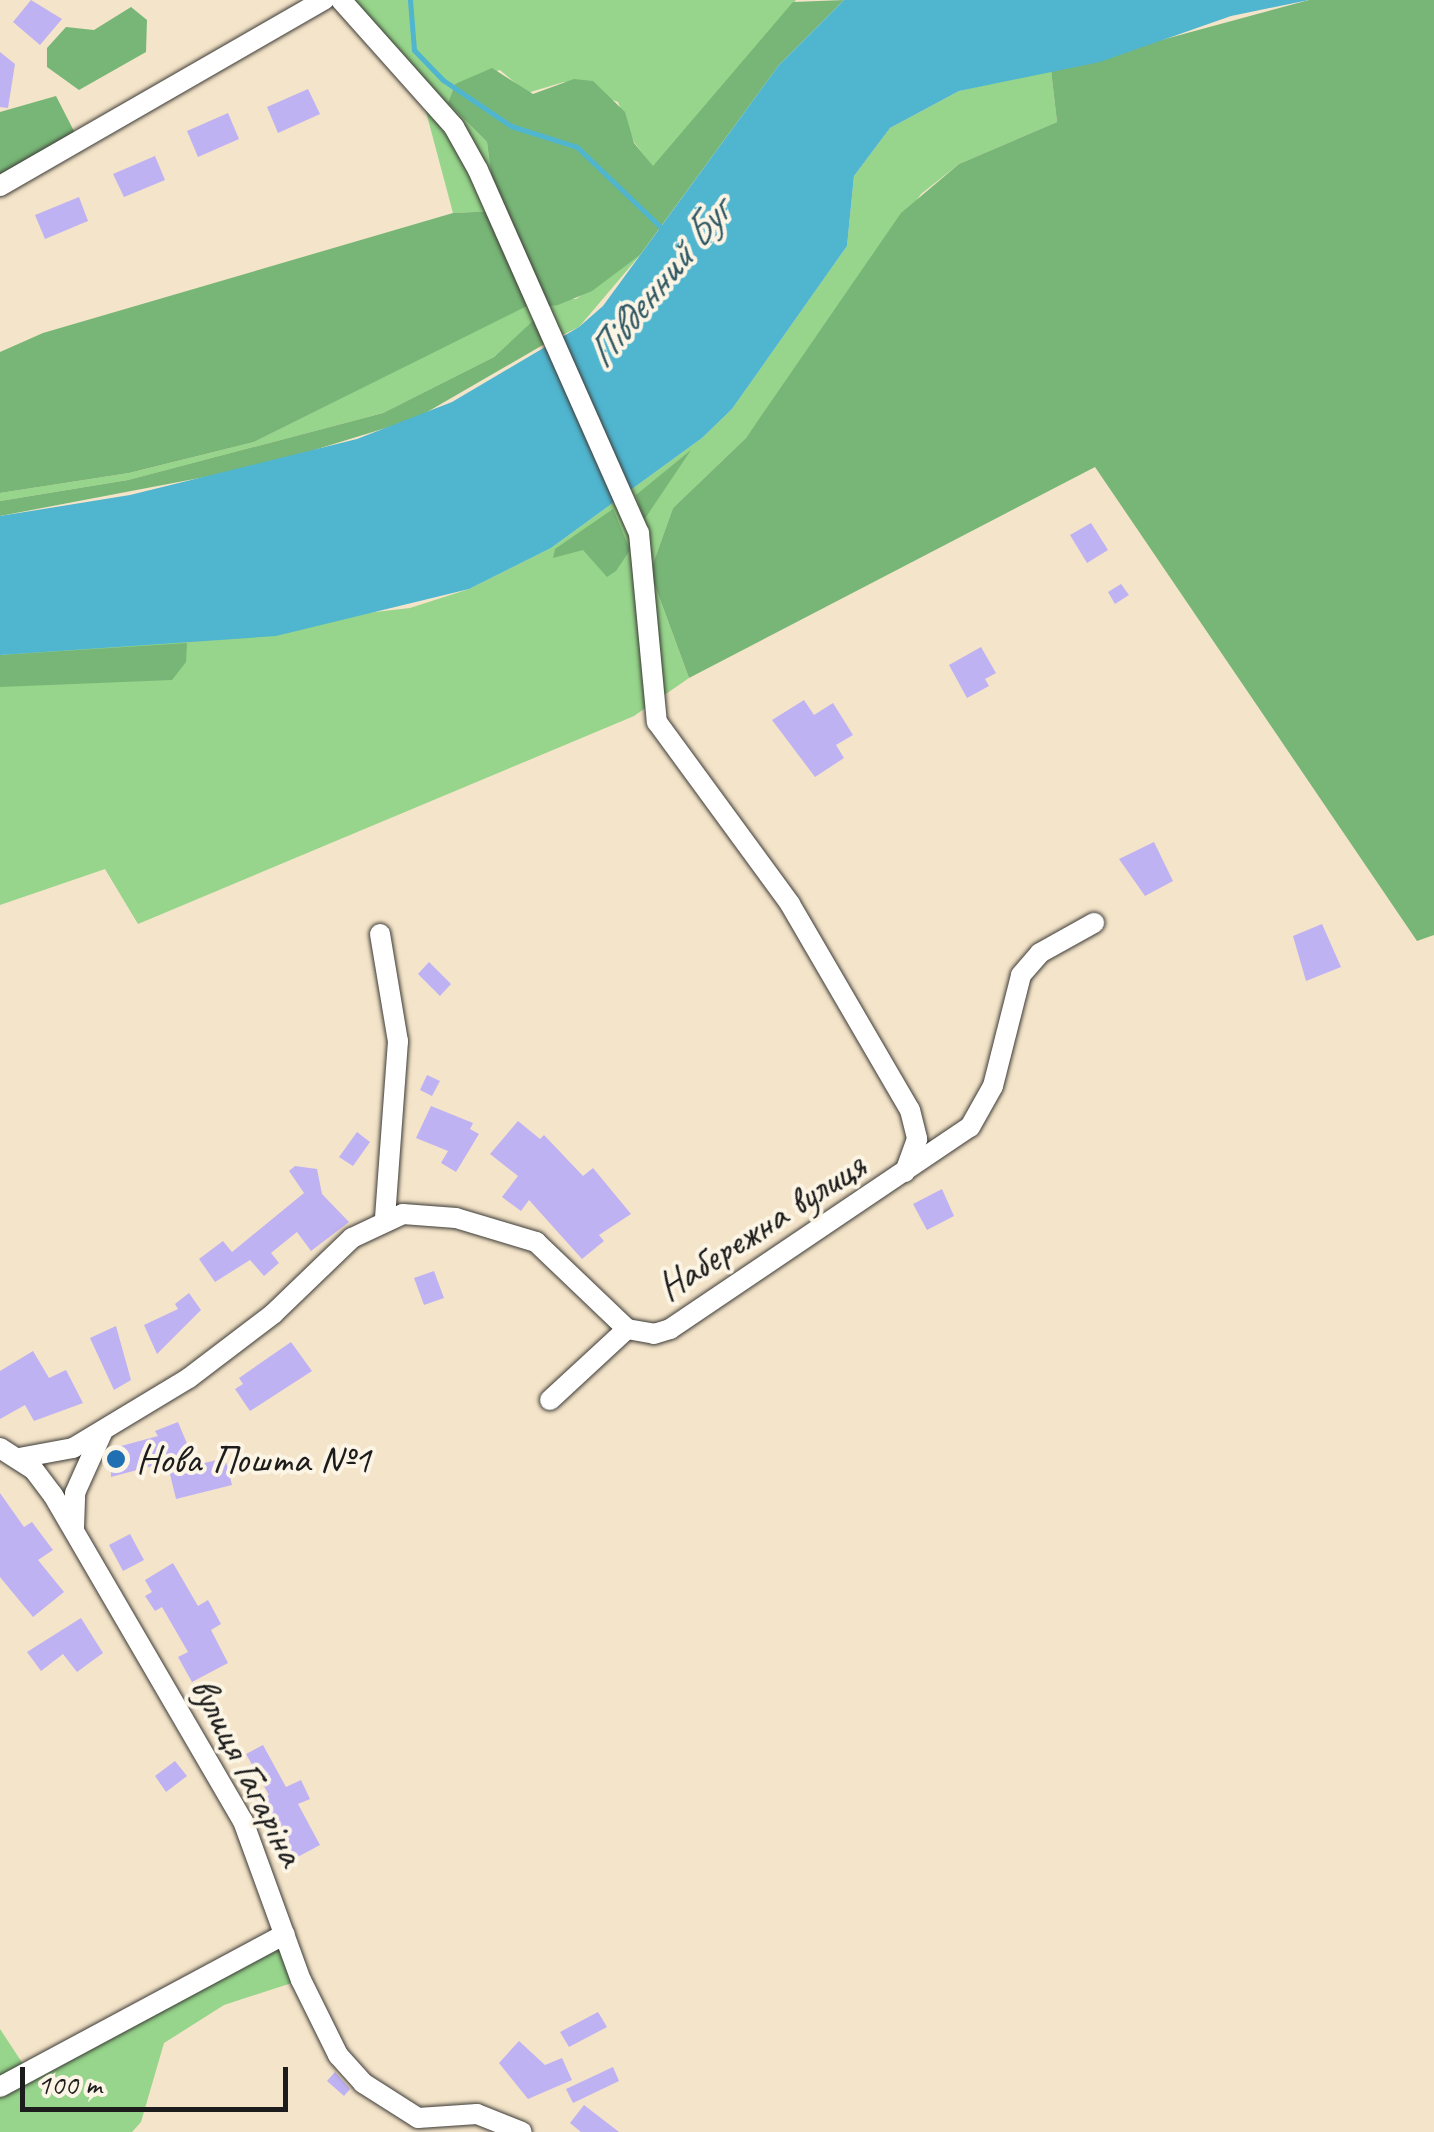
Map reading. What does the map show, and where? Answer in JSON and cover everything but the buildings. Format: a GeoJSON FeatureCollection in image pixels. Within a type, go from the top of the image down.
{"type":"FeatureCollection","features":[{"type":"Feature","properties":{"kind":"street"},"geometry":{"type":"LineString","coordinates":[[0,186],[324,0]]}},
{"type":"Feature","properties":{"kind":"street"},"geometry":{"type":"LineString","coordinates":[[341,0],[462,140],[541,307],[640,533],[657,722],[790,904],[910,1110],[917,1139],[902,1178]]}},
{"type":"Feature","properties":{"kind":"street","name":"Набережна вулиця"},"geometry":{"type":"LineString","coordinates":[[385,1218],[439,1215],[536,1242],[626,1330],[670,1329],[902,1178],[980,1115],[1020,974],[1040,953],[1094,923]]}},
{"type":"Feature","properties":{"kind":"street"},"geometry":{"type":"LineString","coordinates":[[9,1453],[62,1452],[102,1432],[226,1352],[352,1238],[385,1218],[398,1042],[380,934]]}},
{"type":"Feature","properties":{"kind":"street"},"geometry":{"type":"LineString","coordinates":[[550,1400],[626,1330]]}},
{"type":"Feature","properties":{"kind":"street"},"geometry":{"type":"LineString","coordinates":[[74,1530],[75,1493],[102,1432]]}},
{"type":"Feature","properties":{"kind":"street","name":"вулиця Гагаріна"},"geometry":{"type":"LineString","coordinates":[[9,1453],[43,1481],[243,1821],[329,2039],[363,2083],[418,2118],[477,2114],[522,2132]]}},
{"type":"Feature","properties":{"kind":"street"},"geometry":{"type":"LineString","coordinates":[[0,2087],[285,1934]]}},
{"type":"Feature","properties":{"kind":"green space"},"geometry":{"type":"Polygon","coordinates":[[[330,0],[796,0],[653,167],[634,142],[618,102],[564,82],[527,93],[500,70],[455,84],[448,103],[487,142],[496,211],[453,213],[425,108],[330,0]]]}},
{"type":"Feature","properties":{"kind":"green space"},"geometry":{"type":"Polygon","coordinates":[[[844,0],[779,65],[640,255],[592,291],[558,305],[541,307],[537,301],[254,442],[129,473],[0,493],[0,352],[43,333],[453,213],[496,211],[487,142],[448,103],[455,84],[492,68],[533,94],[574,79],[593,81],[625,112],[634,143],[653,166],[793,2],[844,0]]]}},
{"type":"Feature","properties":{"kind":"green space"},"geometry":{"type":"Polygon","coordinates":[[[1309,0],[1434,0],[1434,935],[1417,941],[1095,467],[689,678],[650,572],[673,508],[746,438],[901,213],[959,164],[1057,122],[1051,70],[1309,0]]]}},
{"type":"Feature","properties":{"kind":"green space"},"geometry":{"type":"Polygon","coordinates":[[[131,7],[147,20],[146,52],[79,90],[47,67],[47,48],[66,27],[94,30],[131,7]]]}},
{"type":"Feature","properties":{"kind":"green space"},"geometry":{"type":"Polygon","coordinates":[[[1051,70],[1057,122],[959,164],[921,194],[746,438],[673,508],[650,572],[689,678],[634,716],[138,924],[105,869],[0,905],[0,655],[410,608],[469,589],[551,548],[702,438],[732,409],[847,246],[854,176],[890,128],[959,91],[1051,70]]]}},
{"type":"Feature","properties":{"kind":"green space"},"geometry":{"type":"Polygon","coordinates":[[[56,96],[76,135],[0,176],[0,112],[56,96]]]}},
{"type":"Feature","properties":{"kind":"green space"},"geometry":{"type":"Polygon","coordinates":[[[640,255],[579,327],[548,342],[536,319],[494,357],[383,413],[128,480],[0,501],[0,493],[129,473],[254,442],[538,300],[576,299],[640,255]]]}},
{"type":"Feature","properties":{"kind":"green space"},"geometry":{"type":"Polygon","coordinates":[[[536,318],[548,342],[415,419],[262,466],[0,516],[0,501],[128,480],[383,413],[494,357],[536,318]]]}},
{"type":"Feature","properties":{"kind":"green space"},"geometry":{"type":"Polygon","coordinates":[[[691,450],[644,520],[636,495],[691,450]]]}},
{"type":"Feature","properties":{"kind":"green space"},"geometry":{"type":"Polygon","coordinates":[[[613,509],[630,550],[616,571],[607,577],[583,550],[553,558],[555,549],[613,509]]]}},
{"type":"Feature","properties":{"kind":"green space"},"geometry":{"type":"Polygon","coordinates":[[[187,643],[186,662],[172,680],[0,687],[0,655],[187,643]]]}},
{"type":"Feature","properties":{"kind":"green space"},"geometry":{"type":"Polygon","coordinates":[[[285,1934],[301,1980],[224,2005],[164,2043],[141,2122],[132,2132],[0,2132],[0,2029],[27,2070],[285,1934]]]}},
{"type":"Feature","properties":{"kind":"water","name":"Південний Буг"},"geometry":{"type":"Polygon","coordinates":[[[844,0],[1309,0],[1231,16],[1100,62],[959,91],[890,128],[854,176],[847,246],[732,409],[702,438],[551,548],[469,589],[276,636],[0,655],[0,516],[130,495],[357,439],[452,402],[579,327],[603,306],[779,65],[844,0]]]}},
{"type":"Feature","properties":{"kind":"waterway","name":"Південний Буг"},"geometry":{"type":"LineString","coordinates":[[410,0],[414,50],[443,80],[511,126],[577,147],[666,232]]}},
{"type":"Feature","properties":{"kind":"place","name":"Нова Пошта №1"},"geometry":{"type":"Point","coordinates":[116,1459]}}]}
